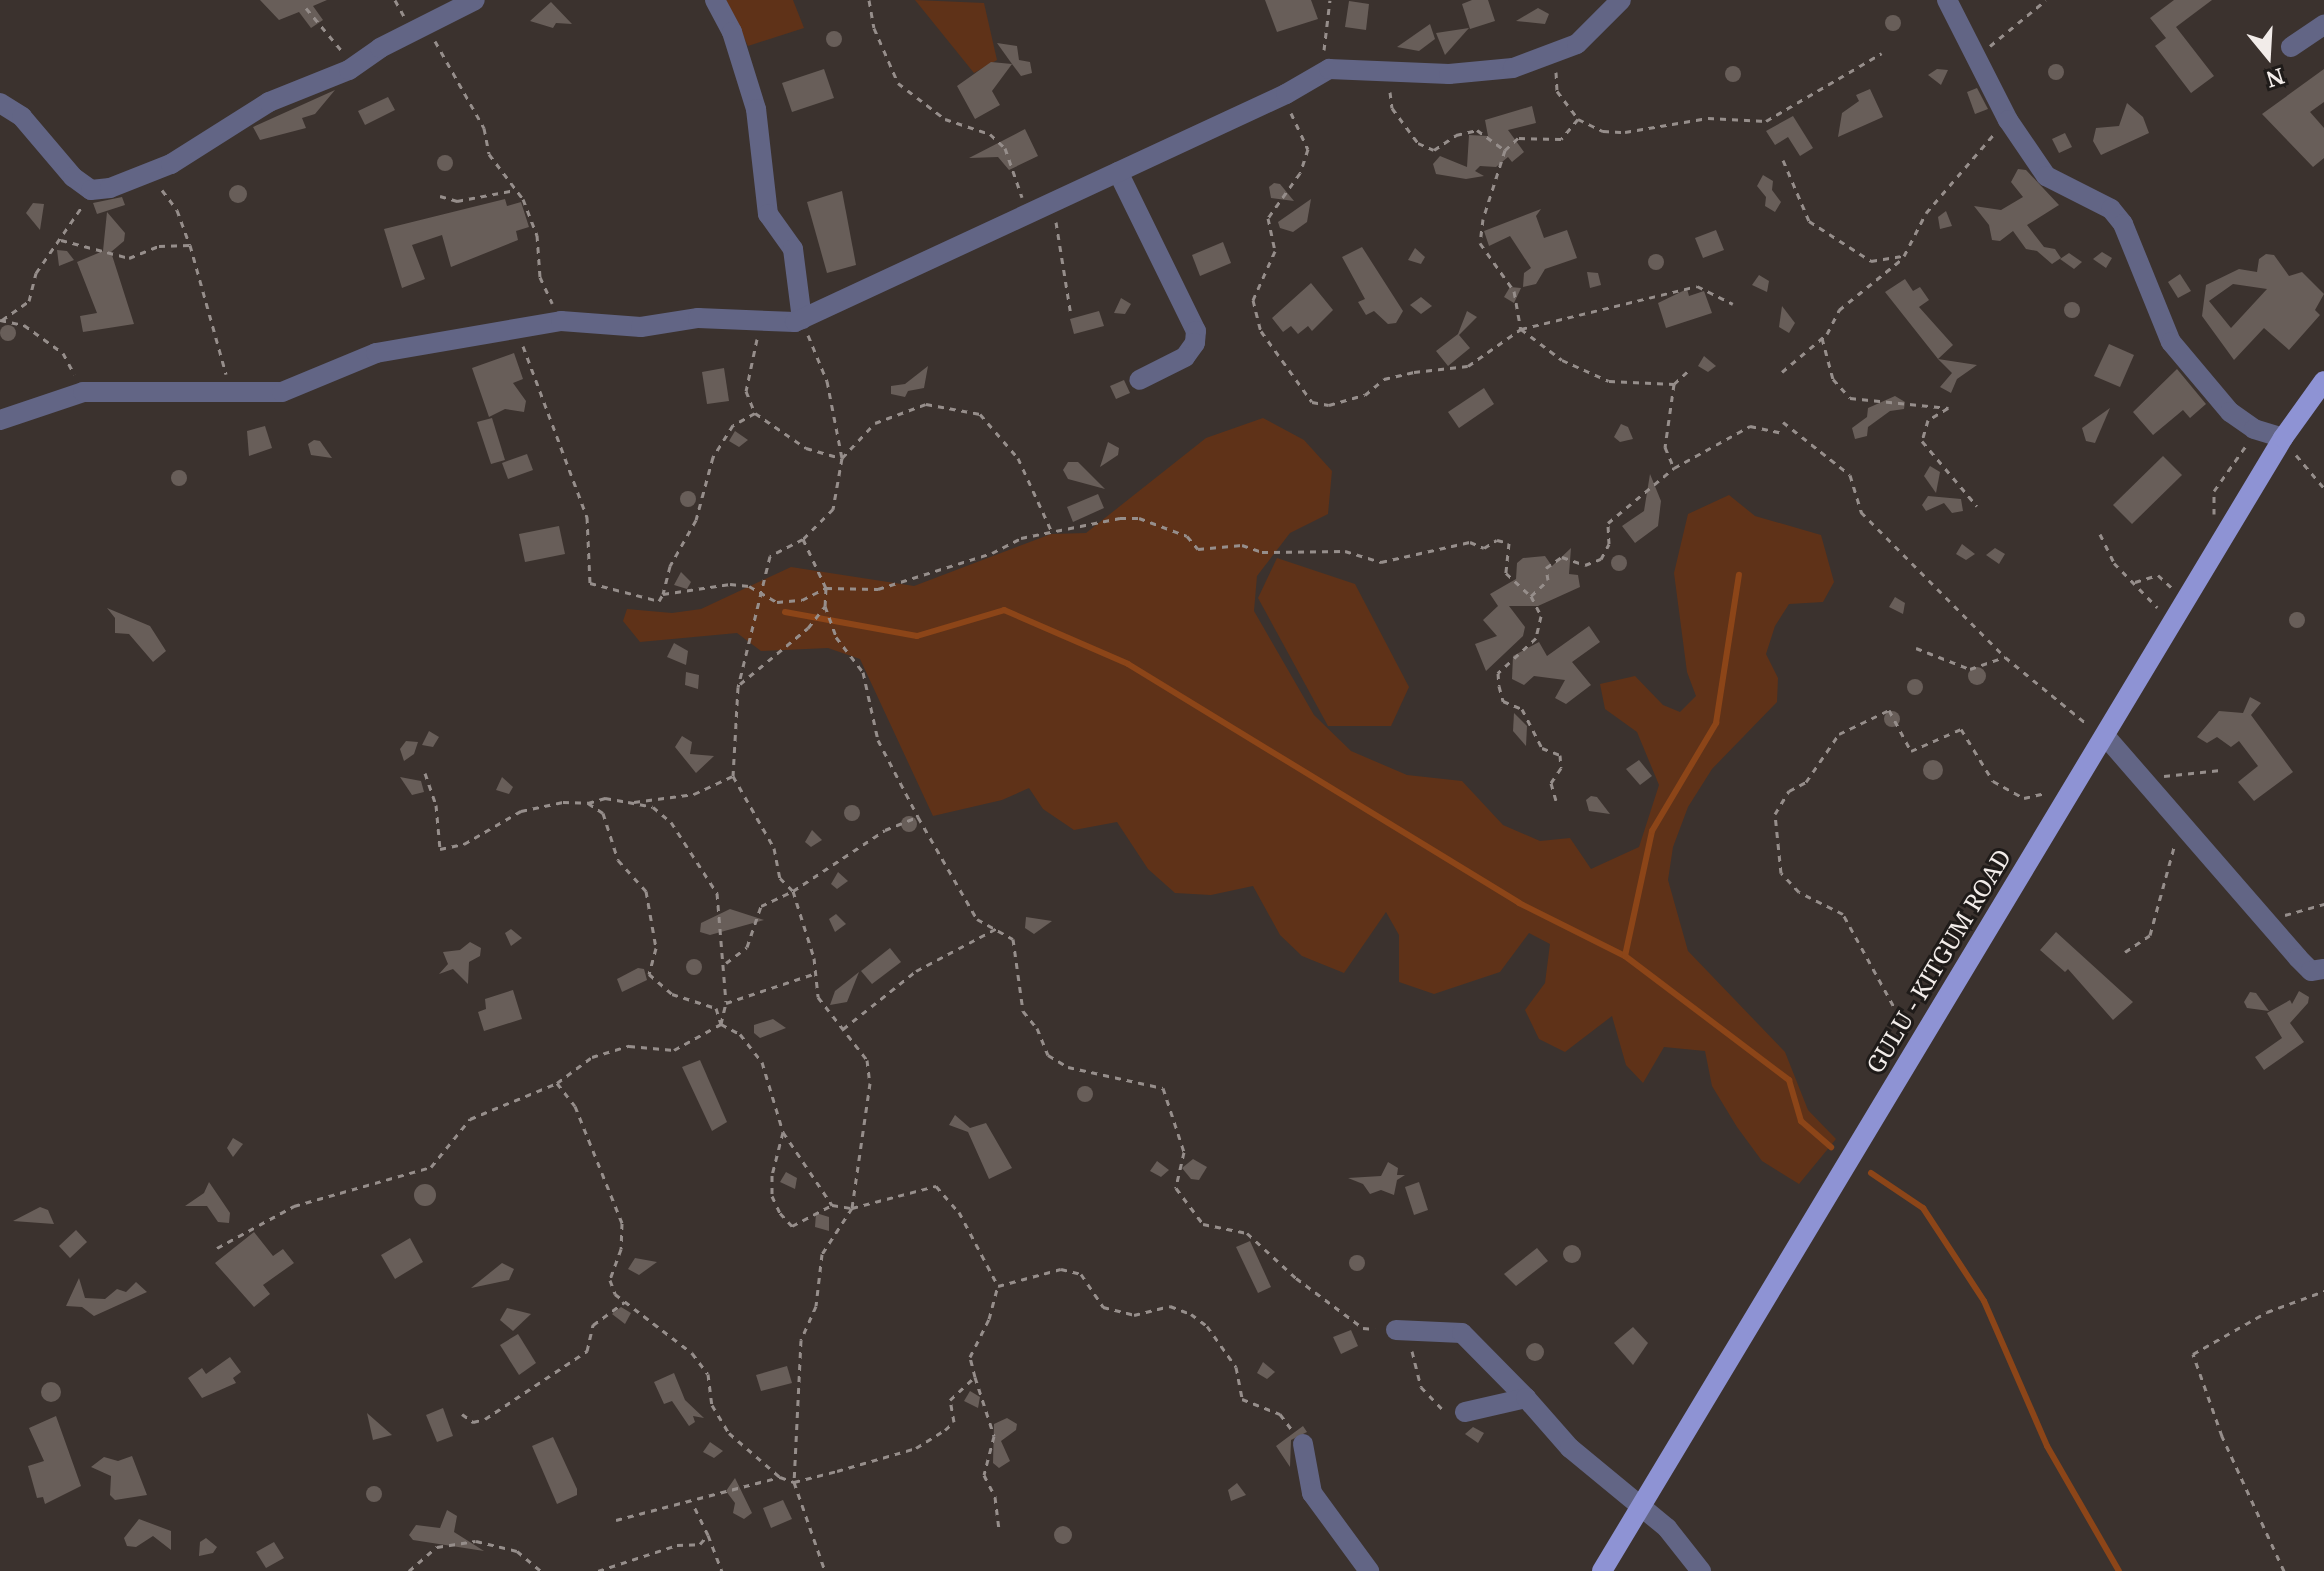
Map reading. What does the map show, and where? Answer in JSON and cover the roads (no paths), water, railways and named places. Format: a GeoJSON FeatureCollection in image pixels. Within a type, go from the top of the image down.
{"type":"FeatureCollection","features":[{"type":"Feature","properties":{"kind":"main road","name":"GULU - KITGUM ROAD"},"geometry":{"type":"LineString","coordinates":[[1602,1571],[1931,1023],[2107,738],[2283,438],[2324,381]]}},
{"type":"Feature","properties":{"kind":"street"},"geometry":{"type":"LineString","coordinates":[[0,103],[22,117],[56,162],[91,190],[149,174],[269,102],[349,70],[475,0]]}},
{"type":"Feature","properties":{"kind":"street"},"geometry":{"type":"LineString","coordinates":[[715,0],[732,32],[756,109],[768,214],[793,249],[802,319]]}},
{"type":"Feature","properties":{"kind":"street"},"geometry":{"type":"LineString","coordinates":[[0,420],[83,392],[197,388],[230,393],[297,390],[376,353],[561,321],[641,327],[698,318],[774,322],[802,319],[1286,94],[1329,69],[1388,72],[1513,68],[1555,56],[1597,29],[1621,0]]}},
{"type":"Feature","properties":{"kind":"street"},"geometry":{"type":"LineString","coordinates":[[1947,0],[2008,120],[2046,176],[2103,204],[2123,224],[2171,342],[2230,412],[2254,429],[2283,438]]}},
{"type":"Feature","properties":{"kind":"street"},"geometry":{"type":"LineString","coordinates":[[2291,47],[2324,25]]}},
{"type":"Feature","properties":{"kind":"street"},"geometry":{"type":"LineString","coordinates":[[1118,172],[1196,331],[1195,343],[1185,357],[1139,380]]}},
{"type":"Feature","properties":{"kind":"street"},"geometry":{"type":"LineString","coordinates":[[2107,738],[2311,971],[2324,969]]}},
{"type":"Feature","properties":{"kind":"street"},"geometry":{"type":"LineString","coordinates":[[1396,1330],[1462,1333],[1570,1448],[1638,1509],[1667,1528],[1701,1571]]}},
{"type":"Feature","properties":{"kind":"street"},"geometry":{"type":"LineString","coordinates":[[1455,1412],[1526,1398]]}},
{"type":"Feature","properties":{"kind":"street"},"geometry":{"type":"LineString","coordinates":[[1303,1444],[1312,1493],[1369,1571]]}},
{"type":"Feature","properties":{"kind":"waterway"},"geometry":{"type":"LineString","coordinates":[[1625,956],[1652,831],[1716,723],[1739,575]]}},
{"type":"Feature","properties":{"kind":"waterway"},"geometry":{"type":"LineString","coordinates":[[785,612],[917,636],[1004,610],[1128,664],[1519,903],[1625,956],[1789,1080],[1801,1121],[1831,1147]]}},
{"type":"Feature","properties":{"kind":"waterway"},"geometry":{"type":"LineString","coordinates":[[1871,1173],[1923,1208],[1984,1301],[2047,1446],[2119,1571]]}}]}
